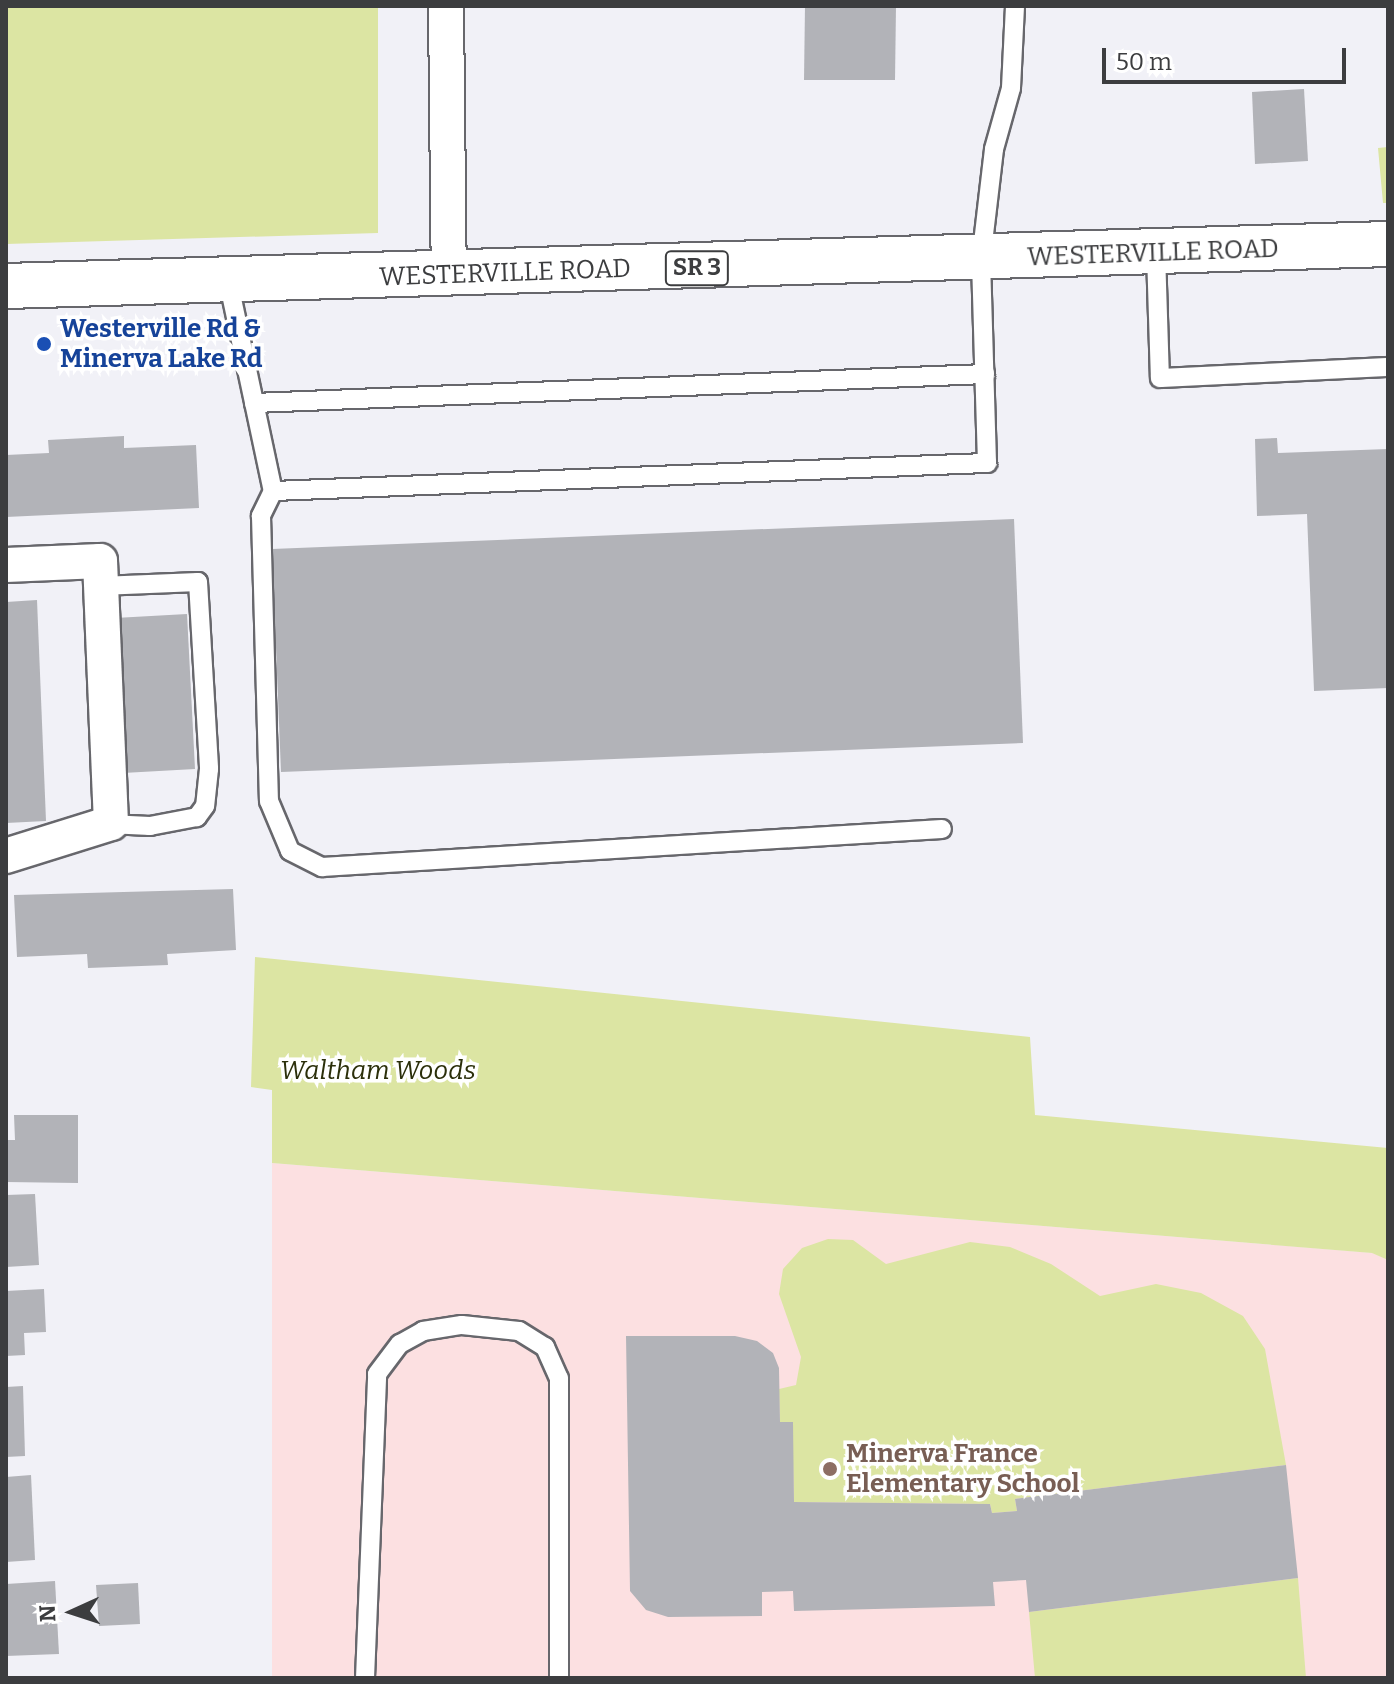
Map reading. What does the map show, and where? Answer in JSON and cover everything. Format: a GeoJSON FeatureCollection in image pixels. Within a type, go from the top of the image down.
{"type":"FeatureCollection","features":[{"type":"Feature","properties":{"kind":"main road","name":"WESTERVILLE ROAD"},"geometry":{"type":"LineString","coordinates":[[6,286],[981,260],[1388,244]]}},
{"type":"Feature","properties":{"kind":"street"},"geometry":{"type":"LineString","coordinates":[[446,6],[449,274]]}},
{"type":"Feature","properties":{"kind":"street"},"geometry":{"type":"LineString","coordinates":[[6,565],[100,561],[108,824],[6,856]]}},
{"type":"Feature","properties":{"kind":"lane"},"geometry":{"type":"LineString","coordinates":[[273,491],[987,463],[981,260],[994,149],[1011,88],[1015,6]]}},
{"type":"Feature","properties":{"kind":"lane"},"geometry":{"type":"LineString","coordinates":[[1156,253],[1160,378],[1388,367]]}},
{"type":"Feature","properties":{"kind":"lane"},"geometry":{"type":"LineString","coordinates":[[228,280],[273,491],[261,516],[269,801],[290,851],[322,867],[942,829]]}},
{"type":"Feature","properties":{"kind":"lane"},"geometry":{"type":"LineString","coordinates":[[254,403],[985,374]]}},
{"type":"Feature","properties":{"kind":"lane"},"geometry":{"type":"LineString","coordinates":[[100,586],[198,582],[209,769],[205,806],[197,817],[150,826],[108,824]]}},
{"type":"Feature","properties":{"kind":"lane"},"geometry":{"type":"LineString","coordinates":[[365,1678],[377,1374],[400,1344],[423,1331],[462,1325],[519,1331],[545,1347],[559,1378],[559,1678]]}},
{"type":"Feature","properties":{"kind":"shaded area","name":"Minerva France Elementary School"},"geometry":{"type":"Polygon","coordinates":[[[272,1163],[1373,1253],[1388,1260],[1388,1678],[272,1678],[272,1163]]]}},
{"type":"Feature","properties":{"kind":"green space"},"geometry":{"type":"Polygon","coordinates":[[[6,6],[378,6],[378,233],[6,244],[6,6]]]}},
{"type":"Feature","properties":{"kind":"green space"},"geometry":{"type":"Polygon","coordinates":[[[1388,147],[1388,203],[1383,203],[1378,148],[1388,147]]]}},
{"type":"Feature","properties":{"kind":"green space","name":"Waltham Woods"},"geometry":{"type":"Polygon","coordinates":[[[255,957],[1030,1037],[1035,1115],[1388,1148],[1388,1260],[1372,1253],[272,1163],[272,1090],[251,1087],[255,957]]]}},
{"type":"Feature","properties":{"kind":"green space"},"geometry":{"type":"Polygon","coordinates":[[[828,1239],[853,1240],[886,1264],[970,1242],[1010,1247],[1051,1264],[1100,1296],[1156,1284],[1201,1293],[1243,1316],[1265,1349],[1286,1465],[1015,1499],[1017,1511],[992,1513],[990,1504],[794,1502],[792,1422],[780,1422],[779,1389],[796,1385],[801,1357],[779,1294],[783,1269],[802,1248],[828,1239]]]}},
{"type":"Feature","properties":{"kind":"green space"},"geometry":{"type":"Polygon","coordinates":[[[1298,1578],[1306,1678],[1035,1678],[1029,1612],[1298,1578]]]}},
{"type":"Feature","properties":{"kind":"building"},"geometry":{"type":"Polygon","coordinates":[[[805,6],[896,6],[895,80],[804,80],[805,6]]]}},
{"type":"Feature","properties":{"kind":"building"},"geometry":{"type":"Polygon","coordinates":[[[1304,89],[1308,161],[1255,164],[1252,92],[1304,89]]]}},
{"type":"Feature","properties":{"kind":"building"},"geometry":{"type":"Polygon","coordinates":[[[124,436],[124,448],[196,445],[199,508],[6,517],[6,455],[49,453],[48,440],[124,436]]]}},
{"type":"Feature","properties":{"kind":"building"},"geometry":{"type":"Polygon","coordinates":[[[1277,438],[1278,453],[1388,449],[1388,688],[1314,691],[1307,514],[1257,516],[1255,439],[1277,438]]]}},
{"type":"Feature","properties":{"kind":"building"},"geometry":{"type":"Polygon","coordinates":[[[1014,519],[1023,743],[281,772],[272,549],[1014,519]]]}},
{"type":"Feature","properties":{"kind":"building"},"geometry":{"type":"Polygon","coordinates":[[[37,600],[46,821],[6,823],[6,602],[37,600]]]}},
{"type":"Feature","properties":{"kind":"building"},"geometry":{"type":"Polygon","coordinates":[[[187,614],[195,769],[123,773],[115,618],[187,614]]]}},
{"type":"Feature","properties":{"kind":"building"},"geometry":{"type":"Polygon","coordinates":[[[233,889],[236,950],[167,954],[168,965],[88,968],[87,954],[17,957],[14,895],[233,889]]]}},
{"type":"Feature","properties":{"kind":"building"},"geometry":{"type":"Polygon","coordinates":[[[14,1115],[78,1115],[78,1183],[6,1182],[6,1140],[15,1140],[14,1115]]]}},
{"type":"Feature","properties":{"kind":"building"},"geometry":{"type":"Polygon","coordinates":[[[35,1194],[39,1265],[6,1267],[6,1195],[35,1194]]]}},
{"type":"Feature","properties":{"kind":"building"},"geometry":{"type":"Polygon","coordinates":[[[44,1289],[46,1332],[24,1333],[25,1355],[6,1356],[6,1291],[44,1289]]]}},
{"type":"Feature","properties":{"kind":"building"},"geometry":{"type":"Polygon","coordinates":[[[626,1336],[735,1336],[757,1341],[773,1353],[779,1368],[780,1422],[793,1422],[794,1502],[990,1504],[992,1513],[1017,1511],[1015,1499],[1286,1465],[1298,1578],[1029,1612],[1026,1580],[993,1582],[995,1606],[794,1611],[793,1591],[762,1592],[762,1616],[668,1617],[646,1610],[630,1591],[626,1336]]]}},
{"type":"Feature","properties":{"kind":"building"},"geometry":{"type":"Polygon","coordinates":[[[23,1386],[25,1456],[6,1457],[6,1387],[23,1386]]]}},
{"type":"Feature","properties":{"kind":"building"},"geometry":{"type":"Polygon","coordinates":[[[31,1475],[35,1560],[6,1562],[6,1477],[31,1475]]]}},
{"type":"Feature","properties":{"kind":"building"},"geometry":{"type":"Polygon","coordinates":[[[55,1581],[59,1654],[6,1656],[6,1584],[55,1581]]]}},
{"type":"Feature","properties":{"kind":"building"},"geometry":{"type":"Polygon","coordinates":[[[138,1583],[140,1624],[99,1626],[96,1585],[138,1583]]]}},
{"type":"Feature","properties":{"kind":"place","name":"Westerville Rd & Minerva Lake Rd"},"geometry":{"type":"Point","coordinates":[44,344]}},
{"type":"Feature","properties":{"kind":"place","name":"Minerva France Elementary School"},"geometry":{"type":"Point","coordinates":[830,1469]}}]}
